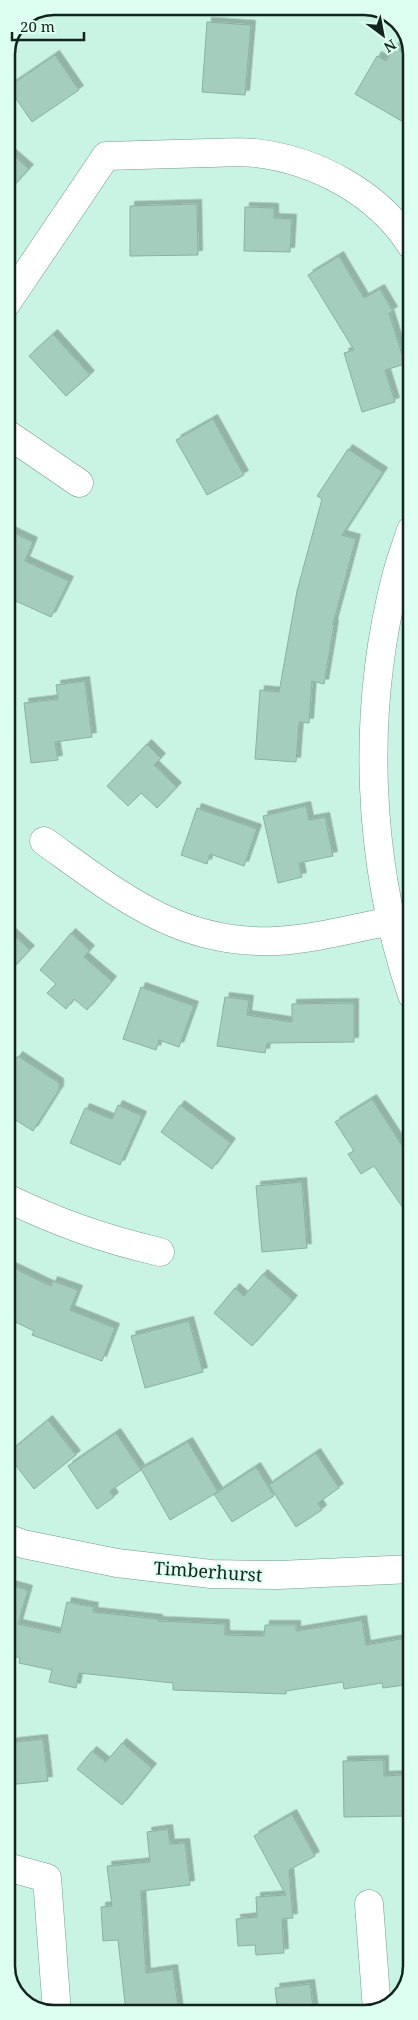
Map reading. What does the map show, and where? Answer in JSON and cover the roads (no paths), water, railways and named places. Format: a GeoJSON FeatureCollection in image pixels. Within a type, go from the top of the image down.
{"type":"FeatureCollection","features":[{"type":"Feature","properties":{"kind":"street"},"geometry":{"type":"LineString","coordinates":[[15,291],[106,156],[254,152],[299,162],[341,181],[361,193],[395,224],[403,234]]}},
{"type":"Feature","properties":{"kind":"street"},"geometry":{"type":"LineString","coordinates":[[15,439],[79,483]]}},
{"type":"Feature","properties":{"kind":"street"},"geometry":{"type":"LineString","coordinates":[[403,555],[396,577],[381,655],[373,734],[374,800],[382,874],[403,968]]}},
{"type":"Feature","properties":{"kind":"street"},"geometry":{"type":"LineString","coordinates":[[44,841],[126,899],[148,912],[172,924],[222,938],[274,941],[300,939],[392,921]]}},
{"type":"Feature","properties":{"kind":"street"},"geometry":{"type":"LineString","coordinates":[[15,1202],[50,1219],[113,1241],[160,1252]]}},
{"type":"Feature","properties":{"kind":"street","name":"Timberhurst"},"geometry":{"type":"LineString","coordinates":[[15,1541],[117,1563],[211,1574],[279,1575],[403,1569]]}},
{"type":"Feature","properties":{"kind":"street"},"geometry":{"type":"LineString","coordinates":[[15,1869],[47,1878],[56,2005]]}},
{"type":"Feature","properties":{"kind":"street"},"geometry":{"type":"LineString","coordinates":[[369,1904],[376,2003]]}}]}
